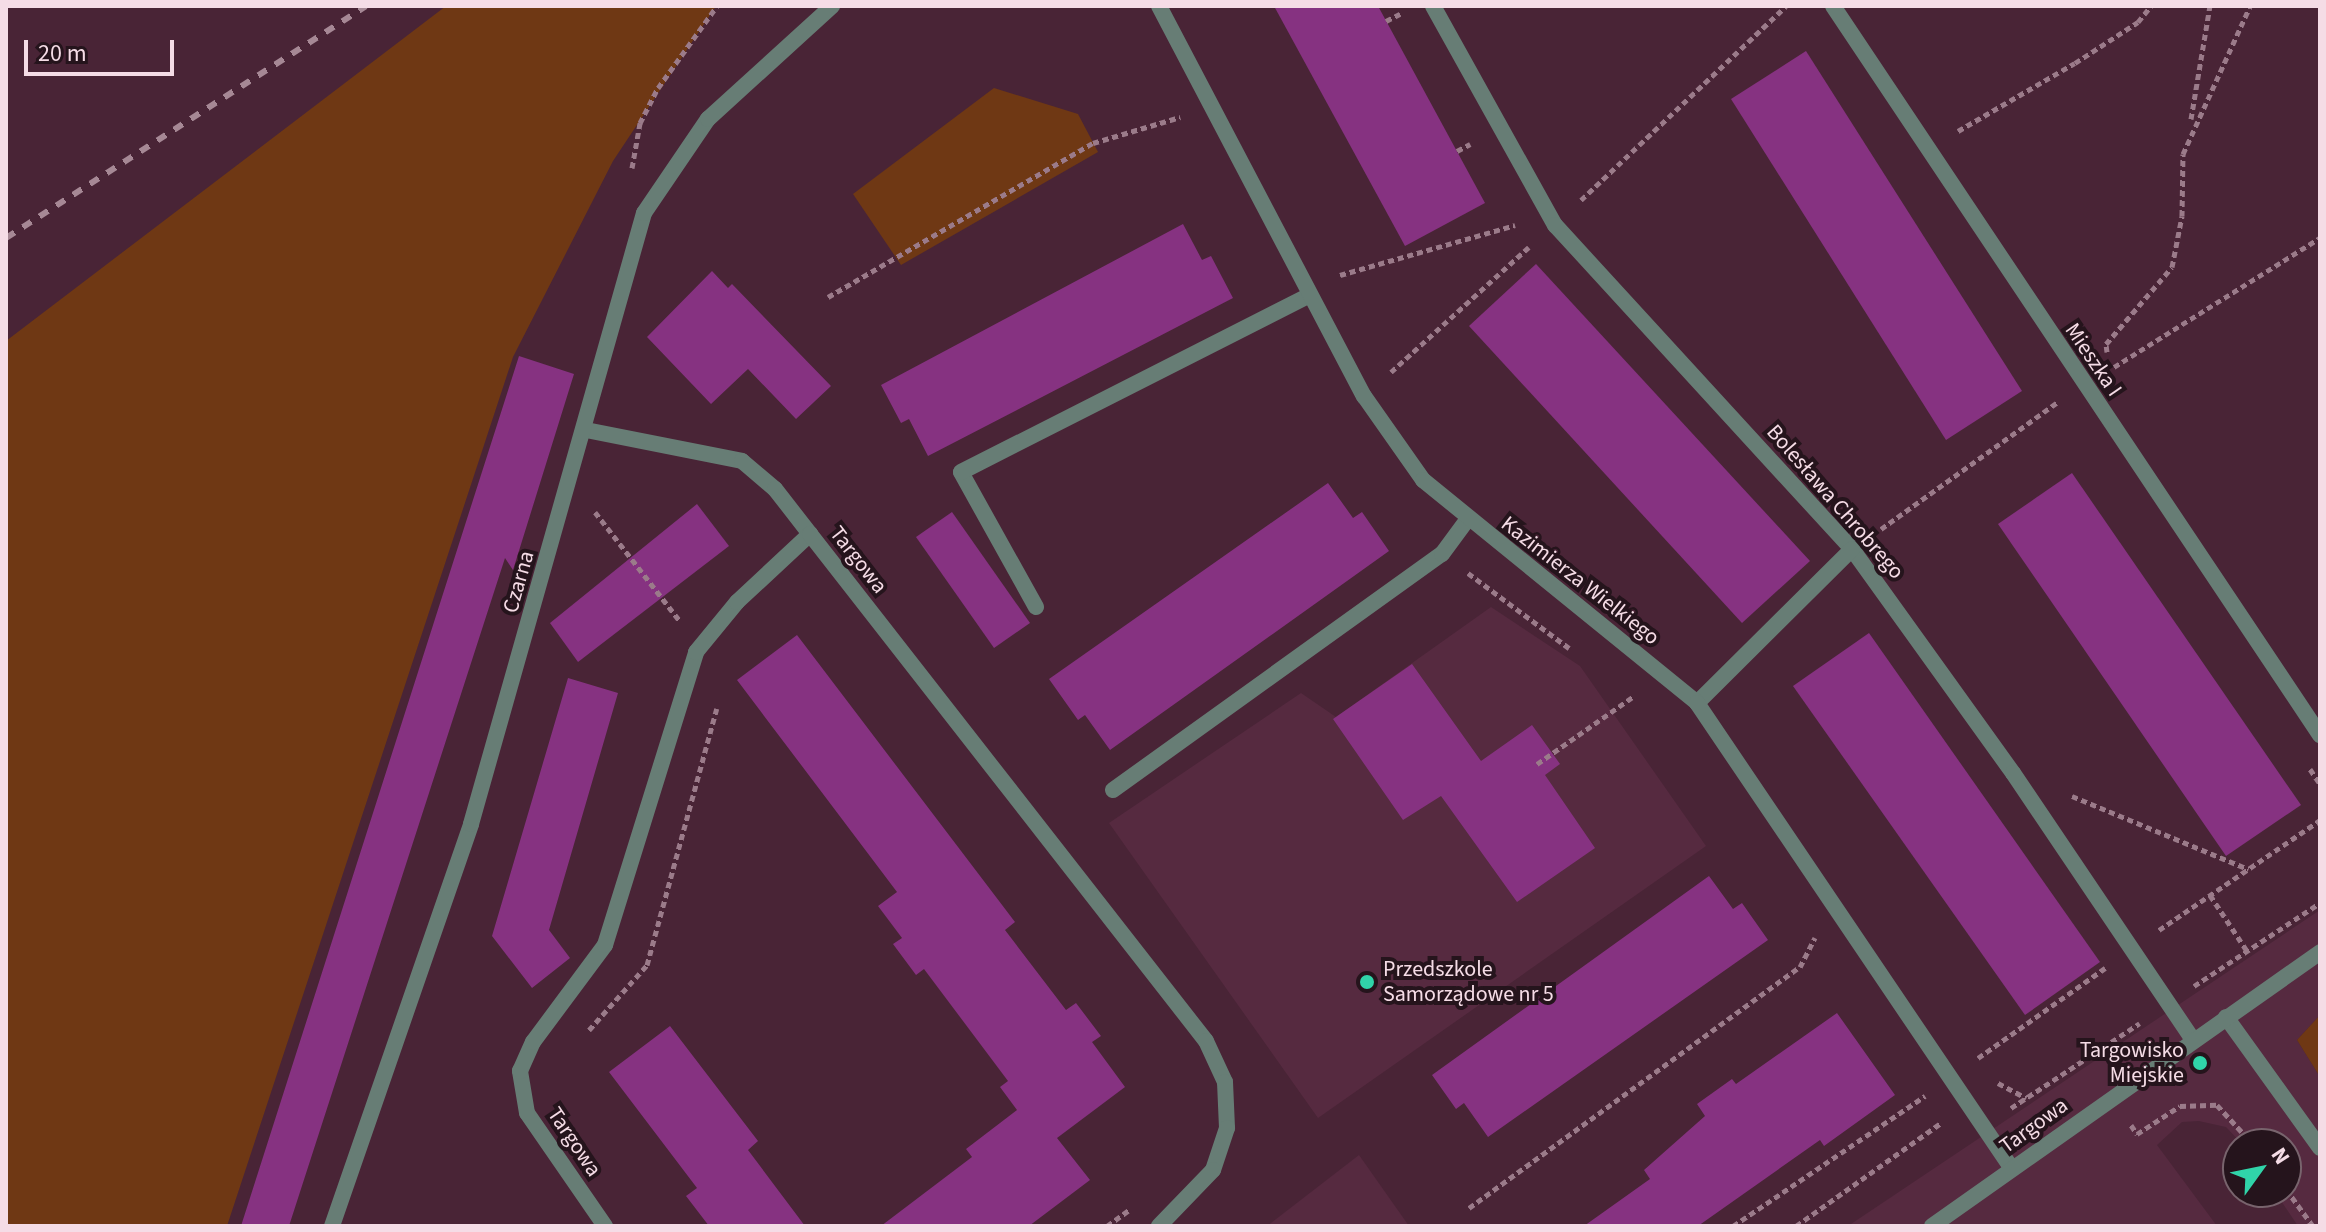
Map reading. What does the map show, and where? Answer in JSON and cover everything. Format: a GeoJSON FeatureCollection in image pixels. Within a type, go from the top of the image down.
{"type":"FeatureCollection","features":[{"type":"Feature","properties":{"kind":"street","name":"Czarna"},"geometry":{"type":"LineString","coordinates":[[332,1226],[471,824],[586,430],[644,213],[708,119],[832,6]]}},
{"type":"Feature","properties":{"kind":"street","name":"Kazimierza Wielkiego"},"geometry":{"type":"LineString","coordinates":[[1159,6],[1364,396],[1423,480],[1467,520],[1697,703],[2012,1169]]}},
{"type":"Feature","properties":{"kind":"street","name":"Bolesława Chrobrego"},"geometry":{"type":"LineString","coordinates":[[1433,6],[1555,225],[1852,549],[2013,773],[2193,1040]]}},
{"type":"Feature","properties":{"kind":"street","name":"Mieszka I"},"geometry":{"type":"LineString","coordinates":[[1833,6],[2320,735]]}},
{"type":"Feature","properties":{"kind":"street"},"geometry":{"type":"LineString","coordinates":[[1036,607],[961,472],[1310,295]]}},
{"type":"Feature","properties":{"kind":"street"},"geometry":{"type":"LineString","coordinates":[[586,430],[742,461],[775,489],[810,534]]}},
{"type":"Feature","properties":{"kind":"street"},"geometry":{"type":"LineString","coordinates":[[1113,790],[1442,554],[1467,520]]}},
{"type":"Feature","properties":{"kind":"street","name":"Targowa"},"geometry":{"type":"LineString","coordinates":[[605,1226],[527,1113],[520,1071],[533,1042],[605,945],[696,652],[728,611],[810,534],[1206,1041],[1225,1082],[1227,1128],[1213,1170],[1159,1226]]}},
{"type":"Feature","properties":{"kind":"street"},"geometry":{"type":"LineString","coordinates":[[1697,703],[1852,549]]}},
{"type":"Feature","properties":{"kind":"street","name":"Targowa"},"geometry":{"type":"LineString","coordinates":[[1932,1226],[2320,952]]}},
{"type":"Feature","properties":{"kind":"street"},"geometry":{"type":"LineString","coordinates":[[2226,1017],[2320,1148]]}},
{"type":"Feature","properties":{"kind":"path"},"geometry":{"type":"LineString","coordinates":[[644,213],[627,216],[640,123],[717,6]]}},
{"type":"Feature","properties":{"kind":"path"},"geometry":{"type":"LineString","coordinates":[[1927,149],[2075,63],[2151,6]]}},
{"type":"Feature","properties":{"kind":"path"},"geometry":{"type":"LineString","coordinates":[[2112,368],[2106,344],[2172,267],[2189,133],[2210,6]]}},
{"type":"Feature","properties":{"kind":"path"},"geometry":{"type":"LineString","coordinates":[[2189,133],[2250,6]]}},
{"type":"Feature","properties":{"kind":"path"},"geometry":{"type":"LineString","coordinates":[[1386,21],[1406,10]]}},
{"type":"Feature","properties":{"kind":"path"},"geometry":{"type":"LineString","coordinates":[[828,297],[1093,143],[1185,116],[1192,130]]}},
{"type":"Feature","properties":{"kind":"path"},"geometry":{"type":"LineString","coordinates":[[1457,151],[1475,141]]}},
{"type":"Feature","properties":{"kind":"path"},"geometry":{"type":"LineString","coordinates":[[1336,277],[1528,222]]}},
{"type":"Feature","properties":{"kind":"path"},"geometry":{"type":"LineString","coordinates":[[2103,374],[2320,238]]}},
{"type":"Feature","properties":{"kind":"path"},"geometry":{"type":"LineString","coordinates":[[1329,263],[1343,291]]}},
{"type":"Feature","properties":{"kind":"path"},"geometry":{"type":"LineString","coordinates":[[1380,361],[1395,388]]}},
{"type":"Feature","properties":{"kind":"path"},"geometry":{"type":"LineString","coordinates":[[1852,549],[2059,401]]}},
{"type":"Feature","properties":{"kind":"path"},"geometry":{"type":"LineString","coordinates":[[592,504],[681,623]]}},
{"type":"Feature","properties":{"kind":"path"},"geometry":{"type":"LineString","coordinates":[[1442,554],[1583,658]]}},
{"type":"Feature","properties":{"kind":"path"},"geometry":{"type":"LineString","coordinates":[[675,633],[689,611]]}},
{"type":"Feature","properties":{"kind":"path"},"geometry":{"type":"LineString","coordinates":[[1621,686],[1645,704]]}},
{"type":"Feature","properties":{"kind":"path"},"geometry":{"type":"LineString","coordinates":[[1537,764],[1634,696]]}},
{"type":"Feature","properties":{"kind":"path"},"geometry":{"type":"LineString","coordinates":[[577,1043],[647,965],[716,702]]}},
{"type":"Feature","properties":{"kind":"path"},"geometry":{"type":"LineString","coordinates":[[2013,773],[2248,869]]}},
{"type":"Feature","properties":{"kind":"path"},"geometry":{"type":"LineString","coordinates":[[2210,895],[2247,951]]}},
{"type":"Feature","properties":{"kind":"path"},"geometry":{"type":"LineString","coordinates":[[1469,1208],[1800,967],[1812,954],[1814,929],[1821,940]]}},
{"type":"Feature","properties":{"kind":"path"},"geometry":{"type":"LineString","coordinates":[[1969,1046],[1985,1068]]}},
{"type":"Feature","properties":{"kind":"path"},"geometry":{"type":"LineString","coordinates":[[1992,1078],[2026,1098]]}},
{"type":"Feature","properties":{"kind":"path"},"geometry":{"type":"LineString","coordinates":[[1796,1226],[1946,1120],[1920,1081]]}},
{"type":"Feature","properties":{"kind":"path"},"geometry":{"type":"LineString","coordinates":[[1733,1226],[1929,1093]]}},
{"type":"Feature","properties":{"kind":"path"},"geometry":{"type":"LineString","coordinates":[[2112,1098],[2137,1134],[2180,1106],[2203,1103],[2228,1112],[2240,1128]]}},
{"type":"Feature","properties":{"kind":"path"},"geometry":{"type":"LineString","coordinates":[[1107,1226],[1140,1201]]}},
{"type":"Feature","properties":{"kind":"path"},"geometry":{"type":"LineString","coordinates":[[2300,1208],[2313,1226]]}},
{"type":"Feature","properties":{"kind":"shaded area"},"geometry":{"type":"Polygon","coordinates":[[[446,6],[716,6],[613,161],[513,357],[227,1226],[6,1226],[6,341],[446,6]]]}},
{"type":"Feature","properties":{"kind":"shaded area"},"geometry":{"type":"Polygon","coordinates":[[[994,88],[1078,114],[1098,152],[901,265],[853,194],[994,88]]]}},
{"type":"Feature","properties":{"kind":"shaded area","name":"Przedszkole Samorządowe nr 5"},"geometry":{"type":"Polygon","coordinates":[[[1491,607],[1580,666],[1706,846],[1318,1118],[1109,823],[1301,693],[1336,717],[1491,607]]]}},
{"type":"Feature","properties":{"kind":"shaded area","name":"Targowisko Miejskie"},"geometry":{"type":"Polygon","coordinates":[[[2320,910],[2320,1015],[2297,1040],[2320,1077],[2320,1226],[2298,1226],[2286,1208],[2302,1208],[2302,1128],[2227,1128],[2199,1121],[2182,1122],[2157,1145],[2217,1226],[1848,1226],[2320,910]]]}},
{"type":"Feature","properties":{"kind":"shaded area"},"geometry":{"type":"Polygon","coordinates":[[[2320,1015],[2320,1077],[2297,1040],[2320,1015]]]}},
{"type":"Feature","properties":{"kind":"shaded area"},"geometry":{"type":"Polygon","coordinates":[[[1359,1155],[1409,1226],[1267,1226],[1359,1155]]]}},
{"type":"Feature","properties":{"kind":"building"},"geometry":{"type":"Polygon","coordinates":[[[1274,6],[1378,6],[1485,203],[1405,246],[1274,6]]]}},
{"type":"Feature","properties":{"kind":"building"},"geometry":{"type":"Polygon","coordinates":[[[1806,51],[2022,391],[1946,440],[1731,99],[1806,51]]]}},
{"type":"Feature","properties":{"kind":"building"},"geometry":{"type":"Polygon","coordinates":[[[1183,224],[1202,260],[1211,256],[1233,298],[928,456],[909,419],[901,423],[881,385],[1183,224]]]}},
{"type":"Feature","properties":{"kind":"building"},"geometry":{"type":"Polygon","coordinates":[[[1536,264],[1810,561],[1742,623],[1469,326],[1536,264]]]}},
{"type":"Feature","properties":{"kind":"building"},"geometry":{"type":"Polygon","coordinates":[[[712,271],[728,288],[732,284],[831,386],[796,419],[748,369],[711,404],[647,337],[712,271]]]}},
{"type":"Feature","properties":{"kind":"building"},"geometry":{"type":"Polygon","coordinates":[[[519,356],[574,374],[513,570],[505,558],[289,1226],[241,1226],[519,356]]]}},
{"type":"Feature","properties":{"kind":"building"},"geometry":{"type":"Polygon","coordinates":[[[2072,473],[2301,805],[2226,856],[1998,524],[2072,473]]]}},
{"type":"Feature","properties":{"kind":"building"},"geometry":{"type":"Polygon","coordinates":[[[1328,483],[1353,518],[1362,512],[1389,551],[1110,750],[1085,715],[1078,720],[1049,679],[1328,483]]]}},
{"type":"Feature","properties":{"kind":"building"},"geometry":{"type":"Polygon","coordinates":[[[697,504],[729,546],[578,662],[550,623],[697,504]]]}},
{"type":"Feature","properties":{"kind":"building"},"geometry":{"type":"Polygon","coordinates":[[[952,512],[1030,623],[994,648],[916,537],[952,512]]]}},
{"type":"Feature","properties":{"kind":"building"},"geometry":{"type":"Polygon","coordinates":[[[1869,633],[2100,962],[2025,1015],[1793,686],[1869,633]]]}},
{"type":"Feature","properties":{"kind":"building"},"geometry":{"type":"Polygon","coordinates":[[[797,635],[1015,922],[1005,930],[1066,1010],[1076,1003],[1101,1036],[1092,1042],[1125,1087],[1057,1138],[1090,1180],[1029,1226],[881,1226],[972,1157],[966,1149],[1017,1110],[1000,1087],[1008,1081],[924,969],[916,975],[893,944],[902,938],[878,906],[897,892],[737,680],[797,635]]]}},
{"type":"Feature","properties":{"kind":"building"},"geometry":{"type":"Polygon","coordinates":[[[1412,664],[1481,761],[1532,725],[1560,764],[1545,775],[1595,848],[1517,902],[1441,796],[1403,820],[1333,719],[1412,664]]]}},
{"type":"Feature","properties":{"kind":"building"},"geometry":{"type":"Polygon","coordinates":[[[568,678],[618,693],[549,930],[570,958],[532,988],[492,936],[568,678]]]}},
{"type":"Feature","properties":{"kind":"building"},"geometry":{"type":"Polygon","coordinates":[[[1709,876],[1733,909],[1742,903],[1768,940],[1488,1137],[1464,1103],[1456,1109],[1432,1075],[1709,876]]]}},
{"type":"Feature","properties":{"kind":"building"},"geometry":{"type":"Polygon","coordinates":[[[1837,1013],[1895,1095],[1824,1146],[1820,1140],[1698,1226],[1584,1226],[1650,1179],[1644,1170],[1705,1116],[1697,1104],[1732,1079],[1736,1084],[1837,1013]]]}},
{"type":"Feature","properties":{"kind":"building"},"geometry":{"type":"Polygon","coordinates":[[[670,1026],[758,1141],[748,1150],[805,1226],[709,1226],[686,1196],[697,1188],[609,1072],[670,1026]]]}},
{"type":"Feature","properties":{"kind":"railway"},"geometry":{"type":"LineString","coordinates":[[6,238],[366,6]]}},
{"type":"Feature","properties":{"kind":"place","name":"Przedszkole Samorządowe nr 5"},"geometry":{"type":"Point","coordinates":[1367,982]}},
{"type":"Feature","properties":{"kind":"place","name":"Targowisko Miejskie"},"geometry":{"type":"Point","coordinates":[2200,1063]}}]}
